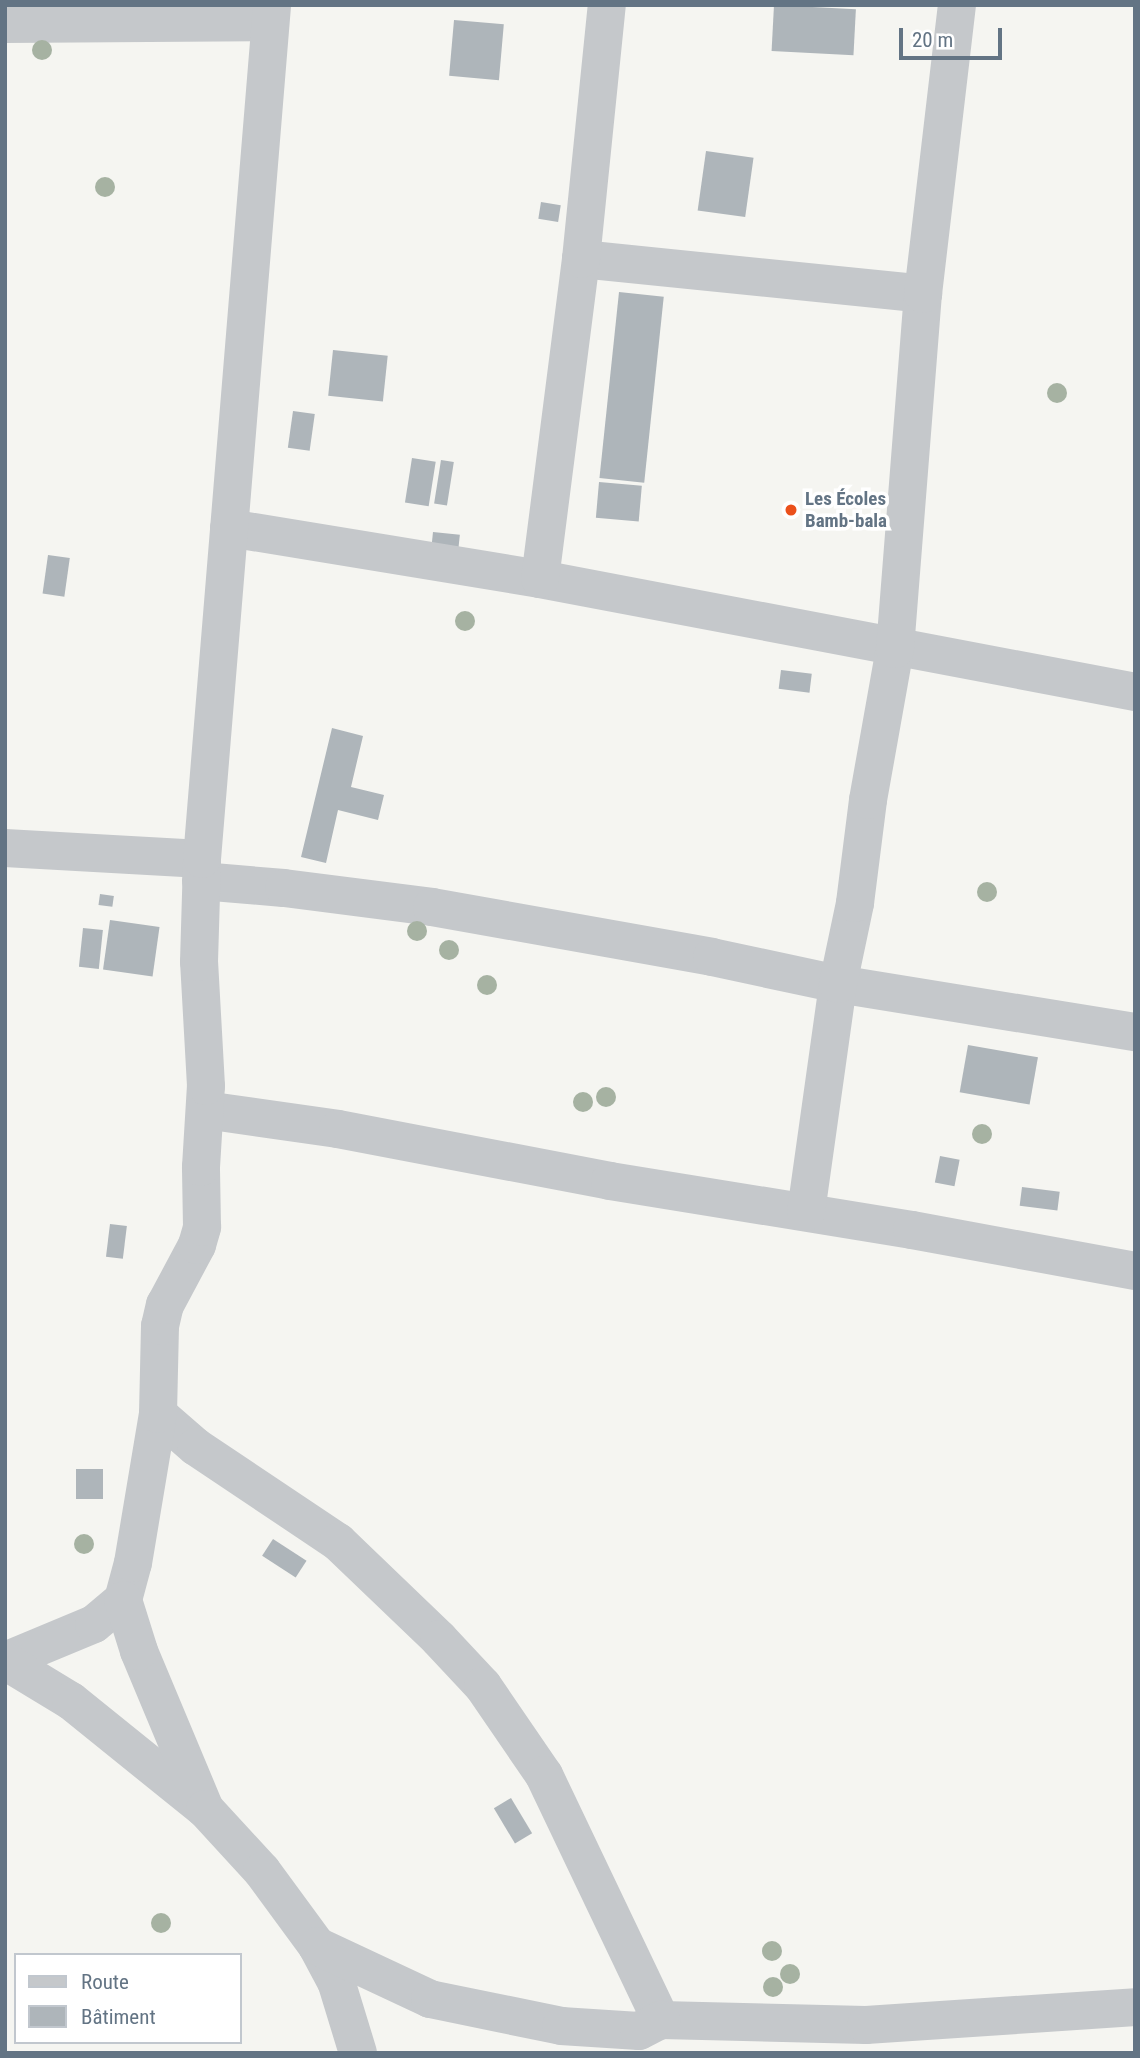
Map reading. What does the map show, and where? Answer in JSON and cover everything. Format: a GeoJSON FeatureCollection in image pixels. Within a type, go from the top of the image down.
{"type":"FeatureCollection","features":[{"type":"Feature","properties":{"kind":"street"},"geometry":{"type":"LineString","coordinates":[[540,579],[581,259],[607,5]]}},
{"type":"Feature","properties":{"kind":"street"},"geometry":{"type":"LineString","coordinates":[[806,1212],[838,984],[855,903],[867,800],[895,649],[923,294],[957,5]]}},
{"type":"Feature","properties":{"kind":"street"},"geometry":{"type":"LineString","coordinates":[[5,24],[271,13],[202,870],[199,962],[205,1041],[202,1227],[197,1245],[165,1305],[160,1326],[158,1414],[133,1563],[122,1600],[94,1623],[5,1661]]}},
{"type":"Feature","properties":{"kind":"street"},"geometry":{"type":"LineString","coordinates":[[581,259],[923,294]]}},
{"type":"Feature","properties":{"kind":"street"},"geometry":{"type":"LineString","coordinates":[[229,528],[540,579],[895,649],[1135,692]]}},
{"type":"Feature","properties":{"kind":"street"},"geometry":{"type":"LineString","coordinates":[[5,848],[202,870],[284,888],[444,909],[673,950],[838,984],[1135,1032]]}},
{"type":"Feature","properties":{"kind":"street"},"geometry":{"type":"LineString","coordinates":[[205,1110],[338,1129],[610,1181],[806,1212],[1135,1271]]}},
{"type":"Feature","properties":{"kind":"street"},"geometry":{"type":"LineString","coordinates":[[158,1414],[196,1447],[338,1542],[430,1630],[483,1686],[544,1775],[661,2020]]}},
{"type":"Feature","properties":{"kind":"street"},"geometry":{"type":"LineString","coordinates":[[122,1600],[139,1651],[205,1809]]}},
{"type":"Feature","properties":{"kind":"street"},"geometry":{"type":"LineString","coordinates":[[5,1661],[71,1700],[205,1809],[262,1871],[317,1945],[336,1981],[358,2053]]}},
{"type":"Feature","properties":{"kind":"street"},"geometry":{"type":"LineString","coordinates":[[317,1945],[430,1999],[561,2026],[639,2031],[661,2020],[866,2025],[1135,2007]]}},
{"type":"Feature","properties":{"kind":"building"},"geometry":{"type":"Polygon","coordinates":[[[774,5],[856,9],[853,55],[772,51],[774,5]]]}},
{"type":"Feature","properties":{"kind":"building"},"geometry":{"type":"Polygon","coordinates":[[[454,20],[504,24],[499,80],[449,76],[454,20]]]}},
{"type":"Feature","properties":{"kind":"building"},"geometry":{"type":"Polygon","coordinates":[[[706,151],[754,158],[745,217],[698,210],[706,151]]]}},
{"type":"Feature","properties":{"kind":"building"},"geometry":{"type":"Polygon","coordinates":[[[541,202],[561,205],[558,222],[538,219],[541,202]]]}},
{"type":"Feature","properties":{"kind":"building"},"geometry":{"type":"Polygon","coordinates":[[[619,292],[664,297],[644,483],[599,478],[619,292]]]}},
{"type":"Feature","properties":{"kind":"building"},"geometry":{"type":"Polygon","coordinates":[[[333,350],[388,356],[383,401],[328,396],[333,350]]]}},
{"type":"Feature","properties":{"kind":"building"},"geometry":{"type":"Polygon","coordinates":[[[293,411],[315,414],[310,451],[288,448],[293,411]]]}},
{"type":"Feature","properties":{"kind":"building"},"geometry":{"type":"Polygon","coordinates":[[[412,458],[436,462],[429,506],[405,502],[412,458]]]}},
{"type":"Feature","properties":{"kind":"building"},"geometry":{"type":"Polygon","coordinates":[[[441,460],[454,462],[447,505],[434,503],[441,460]]]}},
{"type":"Feature","properties":{"kind":"building"},"geometry":{"type":"Polygon","coordinates":[[[599,482],[642,486],[639,522],[596,518],[599,482]]]}},
{"type":"Feature","properties":{"kind":"building"},"geometry":{"type":"Polygon","coordinates":[[[433,532],[460,535],[458,550],[431,547],[433,532]]]}},
{"type":"Feature","properties":{"kind":"building"},"geometry":{"type":"Polygon","coordinates":[[[48,555],[70,558],[64,597],[43,594],[48,555]]]}},
{"type":"Feature","properties":{"kind":"building"},"geometry":{"type":"Polygon","coordinates":[[[781,670],[812,674],[809,693],[779,689],[781,670]]]}},
{"type":"Feature","properties":{"kind":"building"},"geometry":{"type":"Polygon","coordinates":[[[332,728],[363,736],[351,787],[384,795],[378,820],[338,810],[326,863],[301,857],[332,728]]]}},
{"type":"Feature","properties":{"kind":"building"},"geometry":{"type":"Polygon","coordinates":[[[100,894],[114,896],[112,907],[98,905],[100,894]]]}},
{"type":"Feature","properties":{"kind":"building"},"geometry":{"type":"Polygon","coordinates":[[[110,920],[160,927],[153,976],[103,970],[110,920]]]}},
{"type":"Feature","properties":{"kind":"building"},"geometry":{"type":"Polygon","coordinates":[[[83,928],[103,930],[99,969],[79,967],[83,928]]]}},
{"type":"Feature","properties":{"kind":"building"},"geometry":{"type":"Polygon","coordinates":[[[968,1045],[1038,1057],[1030,1105],[960,1092],[968,1045]]]}},
{"type":"Feature","properties":{"kind":"building"},"geometry":{"type":"Polygon","coordinates":[[[940,1156],[960,1160],[954,1186],[935,1183],[940,1156]]]}},
{"type":"Feature","properties":{"kind":"building"},"geometry":{"type":"Polygon","coordinates":[[[1022,1187],[1060,1192],[1057,1210],[1020,1206],[1022,1187]]]}},
{"type":"Feature","properties":{"kind":"building"},"geometry":{"type":"Polygon","coordinates":[[[110,1224],[127,1226],[123,1259],[106,1257],[110,1224]]]}},
{"type":"Feature","properties":{"kind":"building"},"geometry":{"type":"Polygon","coordinates":[[[76,1469],[103,1469],[103,1499],[76,1499],[76,1469]]]}},
{"type":"Feature","properties":{"kind":"building"},"geometry":{"type":"Polygon","coordinates":[[[273,1539],[307,1561],[296,1578],[262,1556],[273,1539]]]}},
{"type":"Feature","properties":{"kind":"building"},"geometry":{"type":"Polygon","coordinates":[[[511,1798],[532,1833],[515,1843],[494,1808],[511,1798]]]}},
{"type":"Feature","properties":{"kind":"place","name":"Les Écoles Bamb-bala"},"geometry":{"type":"Point","coordinates":[791,510]}}]}
